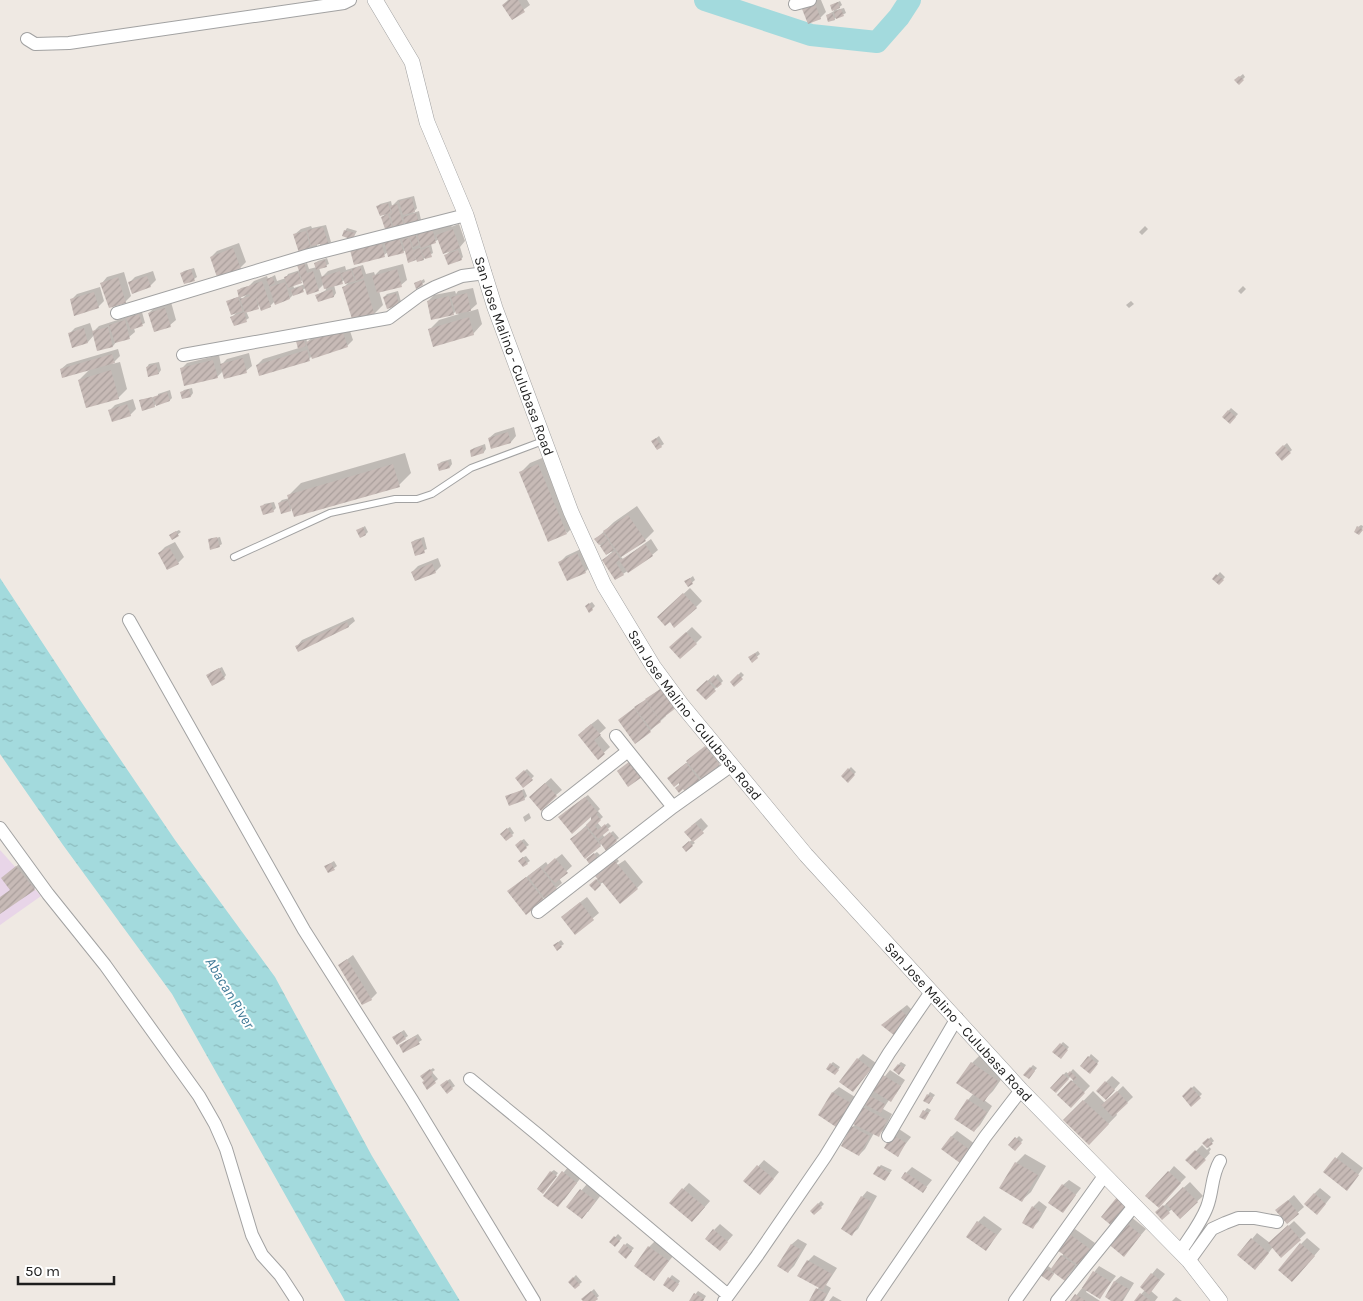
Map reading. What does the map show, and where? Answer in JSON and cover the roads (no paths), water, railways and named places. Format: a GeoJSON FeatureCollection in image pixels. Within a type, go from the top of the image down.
{"type":"FeatureCollection","features":[{"type":"Feature","properties":{"kind":"street"},"geometry":{"type":"LineString","coordinates":[[27,39],[35,44],[69,43],[344,3],[350,0]]}},
{"type":"Feature","properties":{"kind":"street","name":"San Jose Malino - Culubasa Road"},"geometry":{"type":"LineString","coordinates":[[375,0],[412,62],[427,122],[466,215],[496,308],[571,512],[604,585],[653,666],[806,855],[1021,1090],[1184,1257],[1220,1301]]}},
{"type":"Feature","properties":{"kind":"street"},"geometry":{"type":"LineString","coordinates":[[795,4],[810,0]]}},
{"type":"Feature","properties":{"kind":"street"},"geometry":{"type":"LineString","coordinates":[[117,313],[309,255],[466,215]]}},
{"type":"Feature","properties":{"kind":"street"},"geometry":{"type":"LineString","coordinates":[[183,355],[389,318],[420,295],[435,287],[462,276],[485,273]]}},
{"type":"Feature","properties":{"kind":"street"},"geometry":{"type":"LineString","coordinates":[[129,620],[304,930],[412,1100],[534,1301]]}},
{"type":"Feature","properties":{"kind":"street"},"geometry":{"type":"LineString","coordinates":[[616,736],[673,807]]}},
{"type":"Feature","properties":{"kind":"street"},"geometry":{"type":"LineString","coordinates":[[548,814],[628,751]]}},
{"type":"Feature","properties":{"kind":"street"},"geometry":{"type":"LineString","coordinates":[[538,912],[673,807],[732,765]]}},
{"type":"Feature","properties":{"kind":"street"},"geometry":{"type":"LineString","coordinates":[[0,828],[48,894],[105,965],[199,1096],[216,1124],[226,1149],[252,1235],[262,1255],[280,1276],[297,1301]]}},
{"type":"Feature","properties":{"kind":"street"},"geometry":{"type":"LineString","coordinates":[[470,1079],[538,1134],[726,1298],[825,1157],[889,1053],[931,992]]}},
{"type":"Feature","properties":{"kind":"street"},"geometry":{"type":"LineString","coordinates":[[888,1136],[957,1018]]}},
{"type":"Feature","properties":{"kind":"street"},"geometry":{"type":"LineString","coordinates":[[872,1301],[985,1136],[1021,1090]]}},
{"type":"Feature","properties":{"kind":"street"},"geometry":{"type":"LineString","coordinates":[[1184,1257],[1206,1209],[1211,1194],[1214,1170],[1220,1162]]}},
{"type":"Feature","properties":{"kind":"street"},"geometry":{"type":"LineString","coordinates":[[1015,1301],[1104,1176]]}},
{"type":"Feature","properties":{"kind":"street"},"geometry":{"type":"LineString","coordinates":[[1057,1301],[1134,1206]]}},
{"type":"Feature","properties":{"kind":"street"},"geometry":{"type":"LineString","coordinates":[[1184,1257],[1212,1229],[1238,1218],[1255,1218],[1278,1222]]}},
{"type":"Feature","properties":{"kind":"lane"},"geometry":{"type":"LineString","coordinates":[[234,557],[330,513],[387,500],[417,499],[432,494],[470,468],[545,440]]}},
{"type":"Feature","properties":{"kind":"water","name":"Abacan River"},"geometry":{"type":"Polygon","coordinates":[[[0,578],[175,840],[275,977],[372,1156],[460,1301],[345,1301],[172,994],[63,845],[0,754],[0,578]]]}},
{"type":"Feature","properties":{"kind":"waterway"},"geometry":{"type":"LineString","coordinates":[[705,0],[811,35],[877,42],[899,17],[910,0]]}}]}
